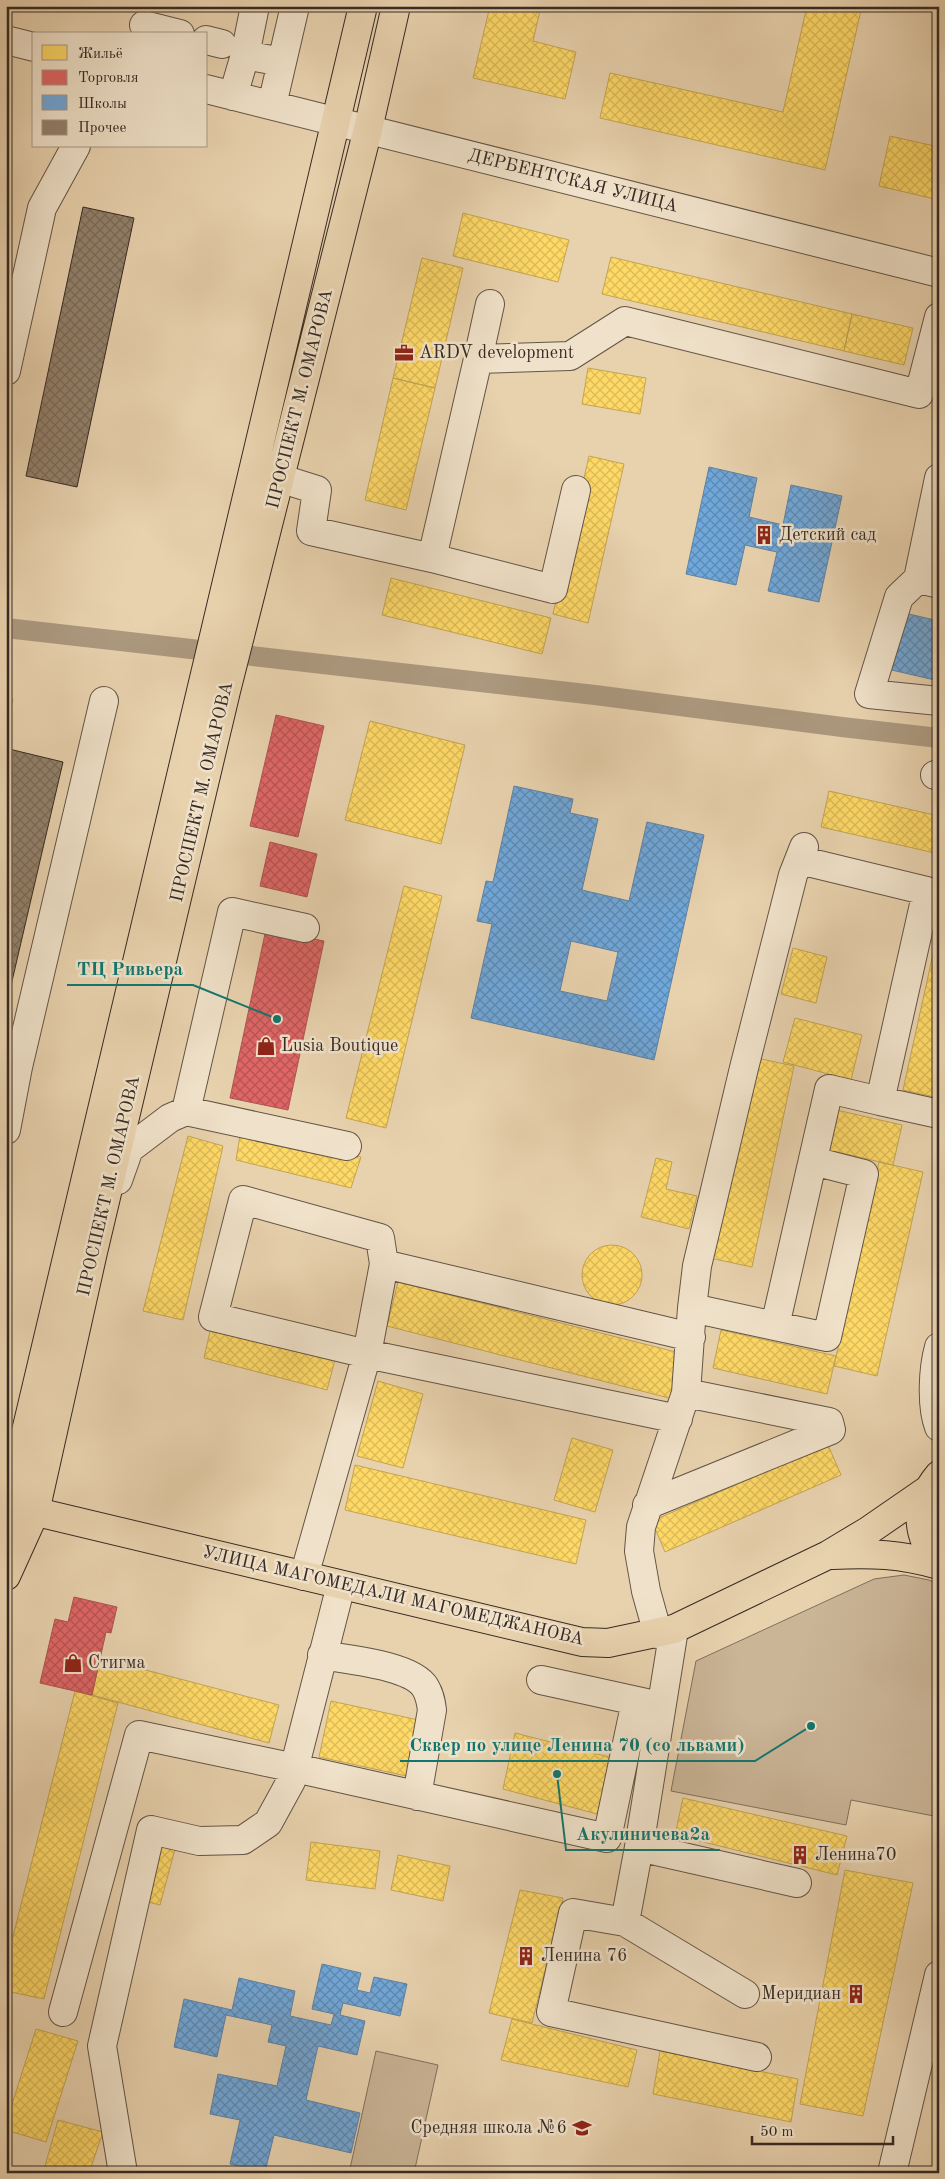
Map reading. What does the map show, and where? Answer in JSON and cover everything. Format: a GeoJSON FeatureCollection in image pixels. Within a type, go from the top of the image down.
{"type":"FeatureCollection","features":[{"type":"Feature","properties":{"kind":"main road","name":"ПРОСПЕКТ М. ОМАРОВА"},"geometry":{"type":"LineString","coordinates":[[228,636],[336,121],[363,6]]}},
{"type":"Feature","properties":{"kind":"main road","name":"ПРОСПЕКТ М. ОМАРОВА"},"geometry":{"type":"LineString","coordinates":[[7,1508],[214,688],[228,636],[279,478],[368,129],[396,6]]}},
{"type":"Feature","properties":{"kind":"main road","name":"ПРОСПЕКТ М. ОМАРОВА"},"geometry":{"type":"LineString","coordinates":[[6,1576],[35,1512],[214,688]]}},
{"type":"Feature","properties":{"kind":"main road","name":"УЛИЦА МАГОМЕДАЛИ МАГОМЕДЖАНОВА"},"geometry":{"type":"LineString","coordinates":[[7,1508],[35,1512],[582,1642],[608,1643],[666,1631],[828,1555],[868,1531],[933,1483]]}},
{"type":"Feature","properties":{"kind":"main road"},"geometry":{"type":"LineString","coordinates":[[933,1483],[920,1510],[921,1530],[927,1549],[939,1565]]}},
{"type":"Feature","properties":{"kind":"main road","name":"УЛИЦА МАГОМЕДАЛИ МАГОМЕДЖАНОВА"},"geometry":{"type":"LineString","coordinates":[[828,1555],[877,1553],[911,1557],[939,1565]]}},
{"type":"Feature","properties":{"kind":"street"},"geometry":{"type":"LineString","coordinates":[[233,96],[224,46],[255,6]]}},
{"type":"Feature","properties":{"kind":"street"},"geometry":{"type":"LineString","coordinates":[[272,105],[295,6]]}},
{"type":"Feature","properties":{"kind":"street"},"geometry":{"type":"LineString","coordinates":[[144,22],[174,32]]}},
{"type":"Feature","properties":{"kind":"street"},"geometry":{"type":"LineString","coordinates":[[6,40],[32,46]]}},
{"type":"Feature","properties":{"kind":"street"},"geometry":{"type":"LineString","coordinates":[[224,46],[282,62]]}},
{"type":"Feature","properties":{"kind":"street","name":"ДЕРБЕНТСКАЯ УЛИЦА"},"geometry":{"type":"LineString","coordinates":[[208,90],[939,273]]}},
{"type":"Feature","properties":{"kind":"street"},"geometry":{"type":"LineString","coordinates":[[6,371],[42,208],[75,148]]}},
{"type":"Feature","properties":{"kind":"street"},"geometry":{"type":"LineString","coordinates":[[432,558],[490,304]]}},
{"type":"Feature","properties":{"kind":"street"},"geometry":{"type":"LineString","coordinates":[[478,359],[570,356],[625,322],[929,396],[939,317]]}},
{"type":"Feature","properties":{"kind":"street"},"geometry":{"type":"LineString","coordinates":[[279,478],[317,490],[312,531],[432,558],[552,589],[576,490]]}},
{"type":"Feature","properties":{"kind":"street"},"geometry":{"type":"LineString","coordinates":[[939,478],[928,582],[899,597],[869,694],[939,701]]}},
{"type":"Feature","properties":{"kind":"street"},"geometry":{"type":"LineString","coordinates":[[6,1130],[12,1066],[104,701]]}},
{"type":"Feature","properties":{"kind":"street"},"geometry":{"type":"LineString","coordinates":[[63,2012],[139,1735],[607,1838],[649,1704],[666,1631],[646,1591],[639,1551],[641,1527],[686,1393],[697,1266],[793,875],[802,853],[928,891],[880,1100]]}},
{"type":"Feature","properties":{"kind":"street"},"geometry":{"type":"LineString","coordinates":[[186,1111],[232,912],[305,928]]}},
{"type":"Feature","properties":{"kind":"street"},"geometry":{"type":"LineString","coordinates":[[776,1326],[829,1089],[939,1114]]}},
{"type":"Feature","properties":{"kind":"street"},"geometry":{"type":"LineString","coordinates":[[93,1252],[129,1149],[170,1118],[186,1111],[347,1146]]}},
{"type":"Feature","properties":{"kind":"street"},"geometry":{"type":"LineString","coordinates":[[692,1308],[827,1336],[864,1174],[813,1161]]}},
{"type":"Feature","properties":{"kind":"street"},"geometry":{"type":"LineString","coordinates":[[304,1576],[367,1354],[384,1264],[380,1238],[243,1200],[213,1317],[367,1354],[678,1419]]}},
{"type":"Feature","properties":{"kind":"street"},"geometry":{"type":"LineString","coordinates":[[384,1264],[691,1338]]}},
{"type":"Feature","properties":{"kind":"street"},"geometry":{"type":"LineString","coordinates":[[939,1347],[936,1358],[934,1415],[939,1427]]}},
{"type":"Feature","properties":{"kind":"street"},"geometry":{"type":"LineString","coordinates":[[647,1505],[831,1430],[829,1422],[686,1393]]}},
{"type":"Feature","properties":{"kind":"street"},"geometry":{"type":"LineString","coordinates":[[123,2173],[102,2046],[151,1830],[199,1841],[243,1840],[268,1823],[292,1781],[341,1585]]}},
{"type":"Feature","properties":{"kind":"street"},"geometry":{"type":"LineString","coordinates":[[322,1655],[402,1671],[425,1686],[431,1698],[432,1710],[417,1796]]}},
{"type":"Feature","properties":{"kind":"street"},"geometry":{"type":"LineString","coordinates":[[541,1680],[649,1704]]}},
{"type":"Feature","properties":{"kind":"street"},"geometry":{"type":"LineString","coordinates":[[625,1922],[639,1848],[649,1704]]}},
{"type":"Feature","properties":{"kind":"street"},"geometry":{"type":"LineString","coordinates":[[639,1848],[797,1883]]}},
{"type":"Feature","properties":{"kind":"street"},"geometry":{"type":"LineString","coordinates":[[745,1994],[625,1922],[573,1913],[551,2012],[757,2056]]}},
{"type":"Feature","properties":{"kind":"street"},"geometry":{"type":"LineString","coordinates":[[892,2173],[931,2047],[939,1974]]}},
{"type":"Feature","properties":{"kind":"shaded area"},"geometry":{"type":"Polygon","coordinates":[[[904,1575],[929,1580],[939,1585],[939,1817],[851,1800],[846,1825],[671,1791],[696,1661],[874,1579],[904,1575]]]}},
{"type":"Feature","properties":{"kind":"shaded area"},"geometry":{"type":"Polygon","coordinates":[[[376,2051],[438,2065],[414,2173],[349,2173],[376,2051]]]}},
{"type":"Feature","properties":{"kind":"building: Жильё"},"geometry":{"type":"Polygon","coordinates":[[[490,6],[541,6],[533,41],[576,52],[565,99],[473,78],[490,6]]]}},
{"type":"Feature","properties":{"kind":"building: Жильё"},"geometry":{"type":"Polygon","coordinates":[[[807,6],[862,6],[825,170],[600,118],[610,73],[783,112],[807,6]]]}},
{"type":"Feature","properties":{"kind":"building: Жильё"},"geometry":{"type":"Polygon","coordinates":[[[890,136],[939,147],[939,200],[879,186],[890,136]]]}},
{"type":"Feature","properties":{"kind":"building: Жильё"},"geometry":{"type":"Polygon","coordinates":[[[463,213],[569,240],[558,282],[453,256],[463,213]]]}},
{"type":"Feature","properties":{"kind":"building: Жильё"},"geometry":{"type":"Polygon","coordinates":[[[611,257],[852,314],[844,351],[602,294],[611,257]]]}},
{"type":"Feature","properties":{"kind":"building: Жильё"},"geometry":{"type":"Polygon","coordinates":[[[422,258],[463,268],[435,388],[393,378],[422,258]]]}},
{"type":"Feature","properties":{"kind":"building: Жильё"},"geometry":{"type":"Polygon","coordinates":[[[852,314],[913,328],[904,365],[844,351],[852,314]]]}},
{"type":"Feature","properties":{"kind":"building: Жильё"},"geometry":{"type":"Polygon","coordinates":[[[588,368],[646,378],[640,414],[582,404],[588,368]]]}},
{"type":"Feature","properties":{"kind":"building: Жильё"},"geometry":{"type":"Polygon","coordinates":[[[393,378],[435,388],[406,510],[365,500],[393,378]]]}},
{"type":"Feature","properties":{"kind":"building: Жильё"},"geometry":{"type":"Polygon","coordinates":[[[589,456],[624,464],[588,623],[553,614],[589,456]]]}},
{"type":"Feature","properties":{"kind":"building: Жильё"},"geometry":{"type":"Polygon","coordinates":[[[391,578],[551,618],[542,654],[382,615],[391,578]]]}},
{"type":"Feature","properties":{"kind":"building: Жильё"},"geometry":{"type":"Polygon","coordinates":[[[6,698],[13,699],[6,731],[6,698]]]}},
{"type":"Feature","properties":{"kind":"building: Жильё"},"geometry":{"type":"Polygon","coordinates":[[[370,721],[465,745],[441,844],[345,820],[370,721]]]}},
{"type":"Feature","properties":{"kind":"building: Жильё"},"geometry":{"type":"Polygon","coordinates":[[[829,791],[939,816],[939,854],[821,827],[829,791]]]}},
{"type":"Feature","properties":{"kind":"building: Жильё"},"geometry":{"type":"Polygon","coordinates":[[[404,886],[442,896],[386,1128],[346,1118],[404,886]]]}},
{"type":"Feature","properties":{"kind":"building: Жильё"},"geometry":{"type":"Polygon","coordinates":[[[939,927],[939,1098],[903,1090],[939,927]]]}},
{"type":"Feature","properties":{"kind":"building: Жильё"},"geometry":{"type":"Polygon","coordinates":[[[793,948],[827,957],[816,1003],[781,994],[793,948]]]}},
{"type":"Feature","properties":{"kind":"building: Жильё"},"geometry":{"type":"Polygon","coordinates":[[[795,1018],[862,1035],[851,1080],[783,1062],[795,1018]]]}},
{"type":"Feature","properties":{"kind":"building: Жильё"},"geometry":{"type":"Polygon","coordinates":[[[752,1057],[794,1066],[752,1267],[710,1258],[752,1057]]]}},
{"type":"Feature","properties":{"kind":"building: Жильё"},"geometry":{"type":"Polygon","coordinates":[[[832,1109],[902,1125],[893,1165],[824,1149],[832,1109]]]}},
{"type":"Feature","properties":{"kind":"building: Жильё"},"geometry":{"type":"Polygon","coordinates":[[[241,1129],[361,1157],[351,1188],[236,1160],[241,1129]]]}},
{"type":"Feature","properties":{"kind":"building: Жильё"},"geometry":{"type":"Polygon","coordinates":[[[188,1136],[223,1146],[183,1320],[143,1311],[188,1136]]]}},
{"type":"Feature","properties":{"kind":"building: Жильё"},"geometry":{"type":"Polygon","coordinates":[[[656,1158],[672,1162],[666,1189],[697,1196],[689,1229],[641,1217],[656,1158]]]}},
{"type":"Feature","properties":{"kind":"building: Жильё"},"geometry":{"type":"Polygon","coordinates":[[[879,1162],[923,1172],[877,1376],[834,1366],[879,1162]]]}},
{"type":"Feature","properties":{"kind":"building: Жильё"},"geometry":{"type":"Polygon","coordinates":[[[606,1245],[618,1245],[629,1250],[637,1258],[642,1269],[640,1287],[629,1300],[618,1305],[606,1305],[595,1300],[587,1292],[582,1281],[582,1269],[587,1258],[595,1250],[606,1245]]]}},
{"type":"Feature","properties":{"kind":"building: Жильё"},"geometry":{"type":"Polygon","coordinates":[[[398,1282],[684,1354],[673,1399],[387,1326],[398,1282]]]}},
{"type":"Feature","properties":{"kind":"building: Жильё"},"geometry":{"type":"Polygon","coordinates":[[[211,1327],[336,1356],[327,1390],[204,1358],[211,1327]]]}},
{"type":"Feature","properties":{"kind":"building: Жильё"},"geometry":{"type":"Polygon","coordinates":[[[721,1330],[836,1356],[827,1394],[713,1368],[721,1330]]]}},
{"type":"Feature","properties":{"kind":"building: Жильё"},"geometry":{"type":"Polygon","coordinates":[[[378,1381],[423,1394],[403,1468],[357,1456],[378,1381]]]}},
{"type":"Feature","properties":{"kind":"building: Жильё"},"geometry":{"type":"Polygon","coordinates":[[[572,1438],[613,1450],[595,1512],[554,1500],[572,1438]]]}},
{"type":"Feature","properties":{"kind":"building: Жильё"},"geometry":{"type":"Polygon","coordinates":[[[828,1445],[841,1475],[665,1552],[652,1521],[828,1445]]]}},
{"type":"Feature","properties":{"kind":"building: Жильё"},"geometry":{"type":"Polygon","coordinates":[[[355,1465],[586,1520],[576,1564],[345,1510],[355,1465]]]}},
{"type":"Feature","properties":{"kind":"building: Жильё"},"geometry":{"type":"Polygon","coordinates":[[[100,1658],[279,1705],[269,1743],[92,1695],[100,1658]]]}},
{"type":"Feature","properties":{"kind":"building: Жильё"},"geometry":{"type":"Polygon","coordinates":[[[75,1691],[118,1703],[44,1999],[6,1991],[6,1964],[75,1691]]]}},
{"type":"Feature","properties":{"kind":"building: Жильё"},"geometry":{"type":"Polygon","coordinates":[[[331,1701],[423,1721],[411,1777],[319,1757],[331,1701]]]}},
{"type":"Feature","properties":{"kind":"building: Жильё"},"geometry":{"type":"Polygon","coordinates":[[[515,1733],[613,1758],[597,1814],[503,1789],[515,1733]]]}},
{"type":"Feature","properties":{"kind":"building: Жильё","name":"Ленина70"},"geometry":{"type":"Polygon","coordinates":[[[683,1798],[847,1836],[837,1875],[675,1835],[683,1798]]]}},
{"type":"Feature","properties":{"kind":"building: Жильё"},"geometry":{"type":"Polygon","coordinates":[[[311,1842],[380,1851],[375,1889],[306,1880],[311,1842]]]}},
{"type":"Feature","properties":{"kind":"building: Жильё"},"geometry":{"type":"Polygon","coordinates":[[[158,1845],[175,1849],[160,1905],[144,1901],[158,1845]]]}},
{"type":"Feature","properties":{"kind":"building: Жильё"},"geometry":{"type":"Polygon","coordinates":[[[398,1855],[450,1866],[443,1901],[391,1890],[398,1855]]]}},
{"type":"Feature","properties":{"kind":"building: Жильё","name":"Меридиан"},"geometry":{"type":"Polygon","coordinates":[[[845,1870],[913,1883],[863,2116],[800,2104],[845,1870]]]}},
{"type":"Feature","properties":{"kind":"building: Жильё","name":"Ленина 76"},"geometry":{"type":"Polygon","coordinates":[[[520,1890],[563,1898],[532,2023],[489,2013],[520,1890]]]}},
{"type":"Feature","properties":{"kind":"building: Жильё"},"geometry":{"type":"Polygon","coordinates":[[[512,2019],[637,2050],[628,2087],[501,2060],[512,2019]]]}},
{"type":"Feature","properties":{"kind":"building: Жильё"},"geometry":{"type":"Polygon","coordinates":[[[36,2029],[78,2041],[46,2142],[6,2130],[6,2123],[36,2029]]]}},
{"type":"Feature","properties":{"kind":"building: Жильё"},"geometry":{"type":"Polygon","coordinates":[[[660,2051],[798,2079],[791,2122],[653,2094],[660,2051]]]}},
{"type":"Feature","properties":{"kind":"building: Жильё"},"geometry":{"type":"Polygon","coordinates":[[[58,2120],[103,2132],[89,2173],[43,2173],[58,2120]]]}},
{"type":"Feature","properties":{"kind":"building: Торговля"},"geometry":{"type":"Polygon","coordinates":[[[276,715],[324,726],[298,837],[250,826],[276,715]]]}},
{"type":"Feature","properties":{"kind":"building: Торговля"},"geometry":{"type":"Polygon","coordinates":[[[270,842],[317,854],[307,897],[260,886],[270,842]]]}},
{"type":"Feature","properties":{"kind":"building: Торговля"},"geometry":{"type":"Polygon","coordinates":[[[266,929],[324,941],[288,1110],[230,1098],[266,929]]]}},
{"type":"Feature","properties":{"kind":"building: Торговля"},"geometry":{"type":"Polygon","coordinates":[[[74,1597],[117,1607],[111,1633],[106,1632],[92,1695],[40,1683],[55,1619],[68,1622],[74,1597]]]}},
{"type":"Feature","properties":{"kind":"building: Школы","name":"Детский сад"},"geometry":{"type":"Polygon","coordinates":[[[709,467],[757,478],[749,517],[783,525],[791,485],[842,496],[819,602],[768,591],[777,552],[745,545],[736,585],[686,574],[709,467]]]}},
{"type":"Feature","properties":{"kind":"building: Школы"},"geometry":{"type":"Polygon","coordinates":[[[896,611],[939,621],[939,681],[883,668],[896,611]]]}},
{"type":"Feature","properties":{"kind":"building: Школы"},"geometry":{"type":"Polygon","coordinates":[[[514,786],[573,799],[570,813],[598,819],[582,890],[629,901],[647,822],[704,835],[654,1060],[471,1018],[492,924],[477,921],[486,881],[493,882],[514,786]],[[571,941],[560,991],[607,1001],[618,952],[571,941]]]}},
{"type":"Feature","properties":{"kind":"building: Школы"},"geometry":{"type":"Polygon","coordinates":[[[322,1964],[361,1973],[357,1990],[370,1993],[374,1977],[407,1984],[400,2016],[343,2003],[340,2015],[365,2021],[357,2055],[318,2046],[306,2100],[360,2113],[351,2153],[274,2135],[265,2172],[230,2164],[240,2120],[210,2114],[218,2074],[277,2086],[286,2046],[268,2042],[272,2025],[226,2015],[217,2057],[174,2047],[184,1999],[232,2010],[239,1978],[295,1991],[290,2016],[331,2025],[334,2014],[312,2009],[322,1964]]]}},
{"type":"Feature","properties":{"kind":"building: Прочее"},"geometry":{"type":"Polygon","coordinates":[[[83,207],[134,218],[77,487],[26,476],[83,207]]]}},
{"type":"Feature","properties":{"kind":"building: Прочее"},"geometry":{"type":"Polygon","coordinates":[[[9,749],[63,762],[6,1007],[6,761],[9,749]]]}},
{"type":"Feature","properties":{"kind":"waterway"},"geometry":{"type":"LineString","coordinates":[[6,628],[595,695],[939,738]]}},
{"type":"Feature","properties":{"kind":"place","name":"ARDV development"},"geometry":{"type":"Point","coordinates":[404,353]}},
{"type":"Feature","properties":{"kind":"place","name":"Детский сад"},"geometry":{"type":"Point","coordinates":[764,535]}},
{"type":"Feature","properties":{"kind":"place","name":"ТЦ Ривьера"},"geometry":{"type":"Point","coordinates":[277,1019]}},
{"type":"Feature","properties":{"kind":"place","name":"Lusia Boutique"},"geometry":{"type":"Point","coordinates":[266,1046]}},
{"type":"Feature","properties":{"kind":"place","name":"Стигма"},"geometry":{"type":"Point","coordinates":[73,1663]}},
{"type":"Feature","properties":{"kind":"place","name":"Сквер по улице Ленина 70 (со львами)"},"geometry":{"type":"Point","coordinates":[811,1726]}},
{"type":"Feature","properties":{"kind":"place","name":"Акулиничева2а"},"geometry":{"type":"Point","coordinates":[557,1774]}},
{"type":"Feature","properties":{"kind":"place","name":"Ленина70"},"geometry":{"type":"Point","coordinates":[800,1855]}},
{"type":"Feature","properties":{"kind":"place","name":"Ленина 76"},"geometry":{"type":"Point","coordinates":[526,1956]}},
{"type":"Feature","properties":{"kind":"place","name":"Меридиан"},"geometry":{"type":"Point","coordinates":[856,1994]}},
{"type":"Feature","properties":{"kind":"place","name":"Средняя школа №6"},"geometry":{"type":"Point","coordinates":[582,2128]}}]}
